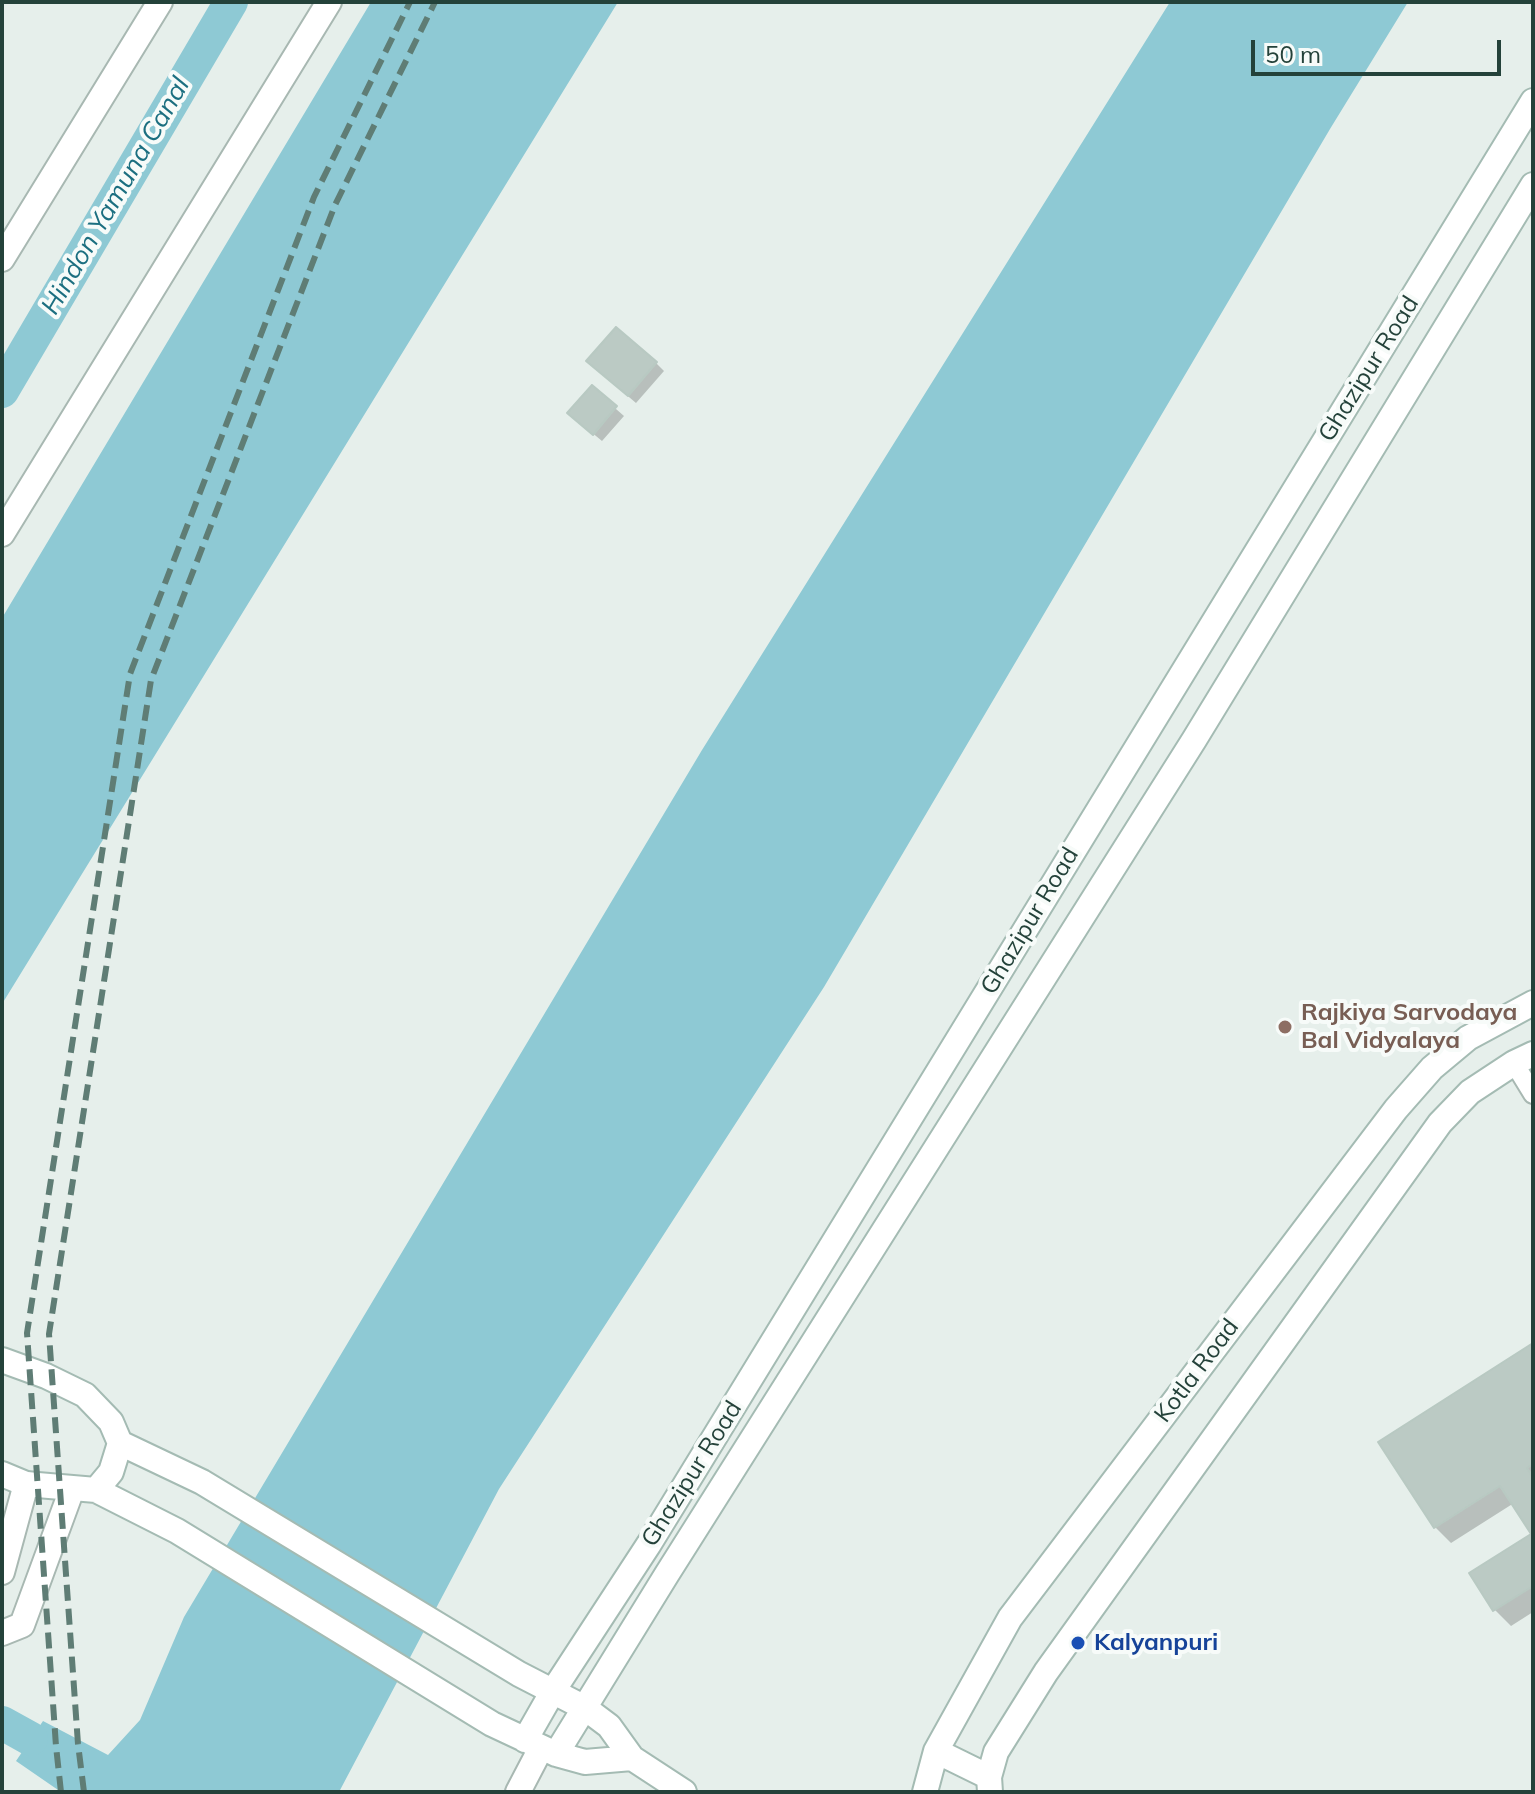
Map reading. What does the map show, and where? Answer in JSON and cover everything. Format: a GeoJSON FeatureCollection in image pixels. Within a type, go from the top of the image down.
{"type":"FeatureCollection","features":[{"type":"Feature","properties":{"kind":"main road"},"geometry":{"type":"LineString","coordinates":[[2,259],[160,2]]}},
{"type":"Feature","properties":{"kind":"main road"},"geometry":{"type":"LineString","coordinates":[[2,534],[329,2]]}},
{"type":"Feature","properties":{"kind":"main road","name":"Ghazipur Road"},"geometry":{"type":"LineString","coordinates":[[541,1747],[553,1691],[658,1531],[1533,101]]}},
{"type":"Feature","properties":{"kind":"main road","name":"Ghazipur Road"},"geometry":{"type":"LineString","coordinates":[[541,1747],[585,1708],[1185,754],[1533,185]]}},
{"type":"Feature","properties":{"kind":"main road","name":"Kotla Road"},"geometry":{"type":"LineString","coordinates":[[925,1792],[936,1751],[1010,1618],[1396,1109],[1432,1068],[1468,1038],[1533,1003]]}},
{"type":"Feature","properties":{"kind":"main road"},"geometry":{"type":"LineString","coordinates":[[936,1751],[990,1784],[996,1752],[1046,1672],[1440,1123],[1470,1092],[1523,1059]]}},
{"type":"Feature","properties":{"kind":"main road"},"geometry":{"type":"LineString","coordinates":[[2,1633],[22,1625],[84,1490],[111,1472],[120,1443],[111,1422],[85,1395],[3,1360]]}},
{"type":"Feature","properties":{"kind":"main road"},"geometry":{"type":"LineString","coordinates":[[120,1443],[202,1482],[519,1674],[585,1708],[609,1726],[632,1758],[684,1792]]}},
{"type":"Feature","properties":{"kind":"main road"},"geometry":{"type":"LineString","coordinates":[[2,1474],[26,1484],[84,1490],[177,1531],[492,1724],[541,1747],[585,1762],[632,1758]]}},
{"type":"Feature","properties":{"kind":"main road"},"geometry":{"type":"LineString","coordinates":[[2,1572],[26,1484]]}},
{"type":"Feature","properties":{"kind":"main road"},"geometry":{"type":"LineString","coordinates":[[518,1792],[541,1747]]}},
{"type":"Feature","properties":{"kind":"lane"},"geometry":{"type":"LineString","coordinates":[[1523,1059],[1533,1094]]}},
{"type":"Feature","properties":{"kind":"water"},"geometry":{"type":"Polygon","coordinates":[[[371,2],[618,2],[2,1004],[2,618],[371,2]]]}},
{"type":"Feature","properties":{"kind":"water"},"geometry":{"type":"Polygon","coordinates":[[[1170,2],[1408,2],[824,987],[499,1489],[339,1792],[61,1792],[16,1761],[43,1721],[108,1755],[140,1720],[184,1617],[702,750],[1170,2]]]}},
{"type":"Feature","properties":{"kind":"building"},"geometry":{"type":"Polygon","coordinates":[[[616,327],[657,362],[628,396],[586,361],[616,327]]]}},
{"type":"Feature","properties":{"kind":"building"},"geometry":{"type":"Polygon","coordinates":[[[592,385],[617,406],[593,435],[567,413],[592,385]]]}},
{"type":"Feature","properties":{"kind":"building"},"geometry":{"type":"Polygon","coordinates":[[[1533,1343],[1533,1464],[1527,1468],[1533,1477],[1533,1586],[1493,1611],[1469,1573],[1531,1534],[1500,1486],[1434,1528],[1378,1442],[1533,1343]]]}},
{"type":"Feature","properties":{"kind":"waterway","name":"Hindon Yamuna Canal"},"geometry":{"type":"LineString","coordinates":[[2,391],[231,2]]}},
{"type":"Feature","properties":{"kind":"waterway"},"geometry":{"type":"LineString","coordinates":[[2,1723],[31,1739]]}},
{"type":"Feature","properties":{"kind":"railway"},"geometry":{"type":"LineString","coordinates":[[61,1792],[27,1333],[130,674],[314,197],[410,2]]}},
{"type":"Feature","properties":{"kind":"railway"},"geometry":{"type":"LineString","coordinates":[[84,1792],[49,1334],[151,680],[335,205],[435,2]]}},
{"type":"Feature","properties":{"kind":"place","name":"Rajkiya Sarvodaya Bal Vidyalaya"},"geometry":{"type":"Point","coordinates":[1285,1027]}},
{"type":"Feature","properties":{"kind":"place","name":"Kalyanpuri"},"geometry":{"type":"Point","coordinates":[1078,1643]}}]}
